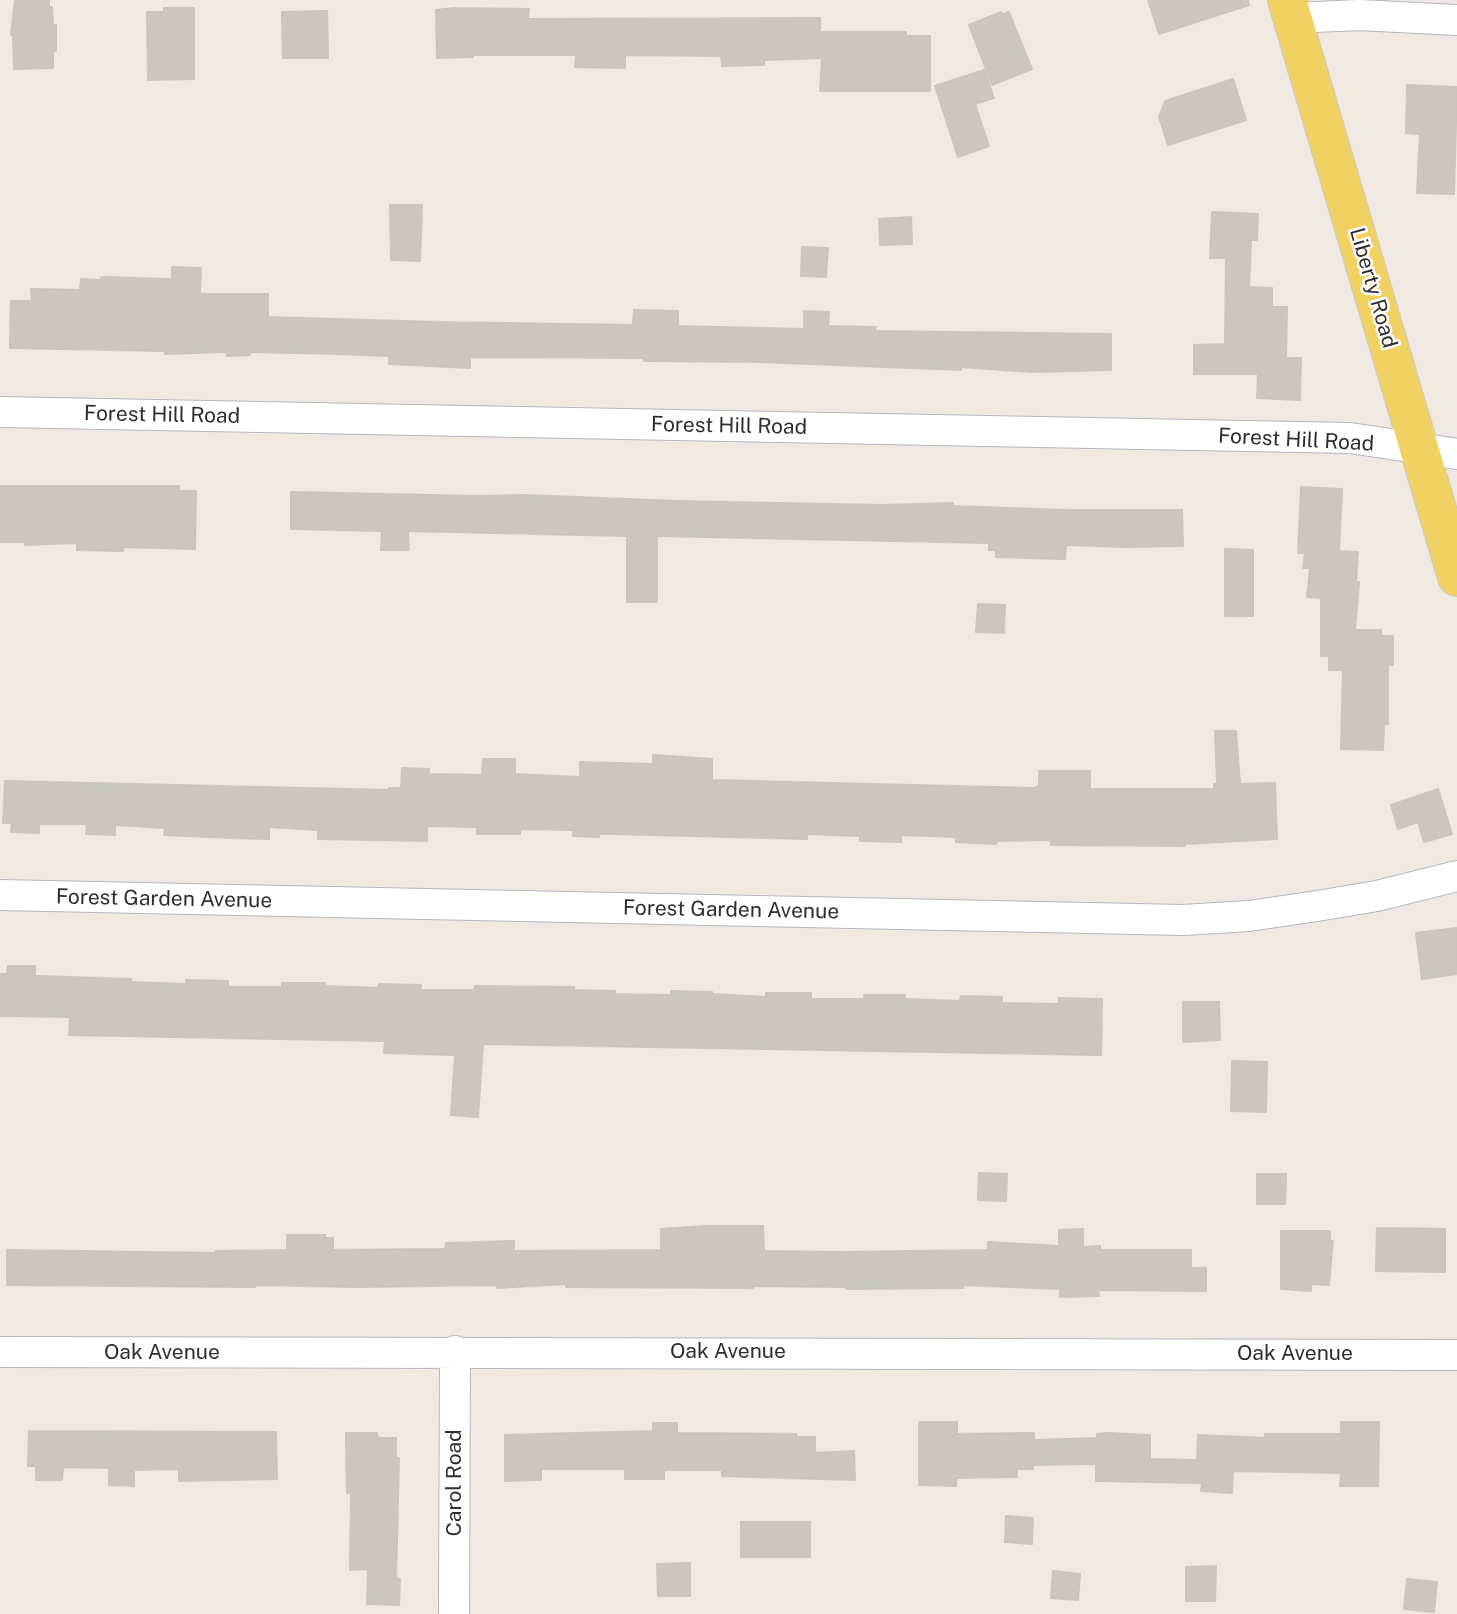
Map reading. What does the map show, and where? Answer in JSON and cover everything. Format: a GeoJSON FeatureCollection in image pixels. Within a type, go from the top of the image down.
{"type":"FeatureCollection","features":[{"type":"Feature","properties":{"kind":"main road","name":"Liberty Road"},"geometry":{"type":"LineString","coordinates":[[1290,9],[1457,577]]}},
{"type":"Feature","properties":{"kind":"street"},"geometry":{"type":"LineString","coordinates":[[1290,9],[1457,20]]}},
{"type":"Feature","properties":{"kind":"street","name":"Forest Hill Road"},"geometry":{"type":"LineString","coordinates":[[0,412],[1349,438],[1457,454]]}},
{"type":"Feature","properties":{"kind":"street","name":"Forest Garden Avenue"},"geometry":{"type":"LineString","coordinates":[[0,895],[1183,920],[1249,916],[1317,906],[1377,896],[1457,876]]}},
{"type":"Feature","properties":{"kind":"street","name":"Carol Road"},"geometry":{"type":"LineString","coordinates":[[454,1614],[455,1351]]}},
{"type":"Feature","properties":{"kind":"street","name":"Oak Avenue"},"geometry":{"type":"LineString","coordinates":[[0,1352],[1457,1355]]}},
{"type":"Feature","properties":{"kind":"building"},"geometry":{"type":"Polygon","coordinates":[[[15,0],[49,0],[53,25],[56,25],[53,68],[14,69],[13,34],[11,35],[15,0]]]}},
{"type":"Feature","properties":{"kind":"building"},"geometry":{"type":"Polygon","coordinates":[[[1148,0],[1248,0],[1249,5],[1159,34],[1148,0]]]}},
{"type":"Feature","properties":{"kind":"building"},"geometry":{"type":"Polygon","coordinates":[[[164,8],[194,8],[194,79],[148,80],[147,12],[164,12],[164,8]]]}},
{"type":"Feature","properties":{"kind":"building"},"geometry":{"type":"Polygon","coordinates":[[[529,9],[528,19],[820,18],[820,32],[906,32],[906,36],[930,36],[930,91],[820,91],[822,58],[764,60],[764,65],[722,66],[721,56],[625,55],[625,68],[575,67],[576,55],[473,55],[437,58],[436,10],[529,9]]]}},
{"type":"Feature","properties":{"kind":"building"},"geometry":{"type":"Polygon","coordinates":[[[327,11],[328,58],[283,58],[282,12],[327,11]]]}},
{"type":"Feature","properties":{"kind":"building"},"geometry":{"type":"Polygon","coordinates":[[[1001,12],[1002,15],[1009,12],[1032,69],[992,85],[969,25],[1001,12]]]}},
{"type":"Feature","properties":{"kind":"building"},"geometry":{"type":"Polygon","coordinates":[[[984,70],[994,98],[975,104],[989,146],[958,157],[935,86],[984,70]]]}},
{"type":"Feature","properties":{"kind":"building"},"geometry":{"type":"Polygon","coordinates":[[[1233,79],[1246,120],[1168,145],[1159,117],[1165,101],[1233,79]]]}},
{"type":"Feature","properties":{"kind":"building"},"geometry":{"type":"Polygon","coordinates":[[[1407,85],[1457,87],[1454,194],[1417,193],[1420,134],[1406,133],[1407,85]]]}},
{"type":"Feature","properties":{"kind":"building"},"geometry":{"type":"Polygon","coordinates":[[[390,205],[422,205],[420,261],[391,260],[390,205]]]}},
{"type":"Feature","properties":{"kind":"building"},"geometry":{"type":"Polygon","coordinates":[[[1212,212],[1258,214],[1257,240],[1251,240],[1249,287],[1272,288],[1272,307],[1287,307],[1286,358],[1301,358],[1300,400],[1257,398],[1258,374],[1194,374],[1194,345],[1225,344],[1226,258],[1210,258],[1212,212]]]}},
{"type":"Feature","properties":{"kind":"building"},"geometry":{"type":"Polygon","coordinates":[[[911,217],[912,244],[880,245],[879,219],[911,217]]]}},
{"type":"Feature","properties":{"kind":"building"},"geometry":{"type":"Polygon","coordinates":[[[802,247],[828,248],[826,277],[801,276],[802,247]]]}},
{"type":"Feature","properties":{"kind":"building"},"geometry":{"type":"Polygon","coordinates":[[[172,267],[201,268],[200,294],[268,294],[268,317],[633,325],[634,310],[678,311],[678,326],[804,329],[804,311],[829,312],[828,326],[876,327],[875,331],[1111,334],[1111,370],[1031,372],[961,367],[961,370],[760,362],[644,361],[644,358],[470,357],[470,368],[389,364],[389,356],[250,352],[250,355],[227,356],[226,352],[165,354],[165,351],[10,348],[11,301],[32,301],[31,289],[80,290],[81,279],[102,280],[101,277],[172,279],[172,267]]]}},
{"type":"Feature","properties":{"kind":"building"},"geometry":{"type":"Polygon","coordinates":[[[0,486],[179,486],[179,491],[196,491],[195,549],[123,547],[123,551],[77,550],[77,543],[25,545],[25,542],[0,542],[0,486]]]}},
{"type":"Feature","properties":{"kind":"building"},"geometry":{"type":"Polygon","coordinates":[[[1301,487],[1342,489],[1339,551],[1358,552],[1356,582],[1359,582],[1355,630],[1381,630],[1381,636],[1393,636],[1393,665],[1388,665],[1388,724],[1384,724],[1383,750],[1341,749],[1343,670],[1329,670],[1329,656],[1321,656],[1321,598],[1307,597],[1310,568],[1303,568],[1305,553],[1298,553],[1301,487]]]}},
{"type":"Feature","properties":{"kind":"building"},"geometry":{"type":"Polygon","coordinates":[[[291,492],[525,495],[882,505],[953,503],[953,506],[1066,510],[1182,510],[1183,546],[1066,545],[1065,559],[996,557],[996,550],[989,550],[989,543],[657,536],[657,602],[627,602],[627,536],[408,531],[409,550],[381,550],[382,531],[291,529],[291,492]]]}},
{"type":"Feature","properties":{"kind":"building"},"geometry":{"type":"Polygon","coordinates":[[[1225,549],[1253,550],[1253,616],[1225,616],[1225,549]]]}},
{"type":"Feature","properties":{"kind":"building"},"geometry":{"type":"Polygon","coordinates":[[[978,604],[1005,605],[1004,633],[976,632],[978,604]]]}},
{"type":"Feature","properties":{"kind":"building"},"geometry":{"type":"Polygon","coordinates":[[[1215,731],[1236,731],[1240,784],[1275,783],[1277,839],[1185,846],[1051,845],[1051,840],[997,841],[996,844],[956,842],[956,837],[901,835],[901,842],[860,841],[860,836],[807,834],[807,839],[614,834],[599,834],[599,837],[573,836],[573,830],[520,829],[520,834],[477,834],[477,827],[427,826],[427,841],[318,839],[318,830],[269,827],[269,839],[164,835],[165,828],[115,825],[115,835],[86,834],[87,824],[39,824],[39,833],[11,832],[12,823],[3,823],[5,781],[389,790],[401,788],[402,768],[429,769],[429,774],[482,775],[483,759],[515,759],[515,774],[580,777],[580,762],[653,764],[653,755],[712,759],[712,780],[1034,788],[1039,786],[1039,771],[1090,771],[1090,789],[1214,789],[1214,784],[1217,784],[1215,731]]]}},
{"type":"Feature","properties":{"kind":"building"},"geometry":{"type":"Polygon","coordinates":[[[1438,789],[1452,834],[1424,842],[1418,822],[1398,829],[1391,805],[1438,789]]]}},
{"type":"Feature","properties":{"kind":"building"},"geometry":{"type":"Polygon","coordinates":[[[1457,928],[1457,974],[1422,979],[1416,933],[1457,928]]]}},
{"type":"Feature","properties":{"kind":"building"},"geometry":{"type":"Polygon","coordinates":[[[8,966],[35,966],[35,976],[186,984],[186,980],[228,981],[228,987],[282,987],[282,983],[325,983],[325,986],[378,988],[379,984],[421,985],[421,990],[475,990],[475,986],[574,987],[574,990],[615,991],[615,994],[671,995],[671,991],[766,997],[766,993],[811,993],[811,999],[864,999],[864,995],[905,995],[905,999],[960,1001],[961,996],[1002,997],[1002,1003],[1059,1004],[1059,998],[1102,999],[1101,1055],[483,1044],[478,1117],[451,1115],[455,1055],[384,1053],[385,1041],[69,1035],[70,1017],[0,1016],[0,974],[7,974],[8,966]]]}},
{"type":"Feature","properties":{"kind":"building"},"geometry":{"type":"Polygon","coordinates":[[[1183,1002],[1219,1002],[1220,1040],[1183,1042],[1183,1002]]]}},
{"type":"Feature","properties":{"kind":"building"},"geometry":{"type":"Polygon","coordinates":[[[1232,1061],[1267,1062],[1266,1112],[1231,1111],[1232,1061]]]}},
{"type":"Feature","properties":{"kind":"building"},"geometry":{"type":"Polygon","coordinates":[[[979,1173],[1007,1174],[1006,1201],[978,1200],[979,1173]]]}},
{"type":"Feature","properties":{"kind":"building"},"geometry":{"type":"Polygon","coordinates":[[[1257,1174],[1286,1174],[1285,1204],[1257,1204],[1257,1174]]]}},
{"type":"Feature","properties":{"kind":"building"},"geometry":{"type":"Polygon","coordinates":[[[763,1226],[764,1251],[844,1252],[988,1250],[988,1242],[1059,1246],[1059,1230],[1083,1229],[1083,1247],[1100,1246],[1100,1250],[1191,1250],[1191,1268],[1206,1268],[1206,1291],[1101,1290],[1098,1291],[1099,1296],[1060,1297],[1060,1289],[963,1285],[963,1288],[846,1289],[753,1286],[566,1287],[566,1284],[497,1288],[497,1285],[7,1285],[7,1250],[216,1253],[287,1250],[287,1235],[325,1235],[325,1238],[333,1238],[333,1250],[445,1249],[446,1243],[514,1241],[514,1251],[661,1250],[661,1229],[763,1226]]]}},
{"type":"Feature","properties":{"kind":"building"},"geometry":{"type":"Polygon","coordinates":[[[1377,1228],[1445,1229],[1445,1272],[1376,1271],[1377,1228]]]}},
{"type":"Feature","properties":{"kind":"building"},"geometry":{"type":"Polygon","coordinates":[[[1281,1231],[1330,1231],[1330,1241],[1333,1241],[1329,1285],[1311,1284],[1311,1291],[1281,1289],[1281,1231]]]}},
{"type":"Feature","properties":{"kind":"building"},"geometry":{"type":"Polygon","coordinates":[[[919,1422],[957,1422],[957,1434],[1034,1433],[1034,1440],[1097,1438],[1097,1434],[1109,1433],[1150,1435],[1150,1459],[1197,1460],[1198,1435],[1265,1438],[1265,1434],[1341,1434],[1341,1422],[1379,1422],[1378,1486],[1340,1486],[1341,1473],[1233,1471],[1232,1493],[1201,1491],[1202,1483],[1096,1481],[1096,1464],[1033,1465],[1033,1469],[1017,1469],[1017,1477],[956,1478],[956,1486],[919,1485],[919,1422]]]}},
{"type":"Feature","properties":{"kind":"building"},"geometry":{"type":"Polygon","coordinates":[[[653,1423],[677,1423],[677,1433],[796,1434],[796,1437],[815,1437],[815,1453],[854,1451],[855,1480],[722,1476],[722,1470],[664,1470],[664,1479],[625,1479],[625,1469],[541,1469],[541,1480],[505,1481],[505,1435],[653,1431],[653,1423]]]}},
{"type":"Feature","properties":{"kind":"building"},"geometry":{"type":"Polygon","coordinates":[[[29,1431],[276,1432],[277,1479],[179,1481],[179,1469],[134,1470],[134,1486],[109,1485],[109,1468],[63,1467],[62,1480],[36,1480],[36,1466],[28,1466],[29,1431]]]}},
{"type":"Feature","properties":{"kind":"building"},"geometry":{"type":"Polygon","coordinates":[[[346,1433],[377,1433],[378,1438],[396,1438],[396,1458],[399,1458],[396,1578],[400,1579],[399,1605],[367,1604],[368,1569],[350,1570],[351,1493],[347,1493],[346,1433]]]}},
{"type":"Feature","properties":{"kind":"building"},"geometry":{"type":"Polygon","coordinates":[[[1006,1516],[1033,1518],[1032,1544],[1005,1542],[1006,1516]]]}},
{"type":"Feature","properties":{"kind":"building"},"geometry":{"type":"Polygon","coordinates":[[[741,1522],[810,1522],[810,1557],[741,1557],[741,1522]]]}},
{"type":"Feature","properties":{"kind":"building"},"geometry":{"type":"Polygon","coordinates":[[[690,1563],[690,1596],[658,1596],[657,1564],[690,1563]]]}},
{"type":"Feature","properties":{"kind":"building"},"geometry":{"type":"Polygon","coordinates":[[[1216,1566],[1215,1601],[1186,1601],[1186,1567],[1216,1566]]]}},
{"type":"Feature","properties":{"kind":"building"},"geometry":{"type":"Polygon","coordinates":[[[1053,1571],[1080,1574],[1078,1600],[1051,1598],[1053,1571]]]}},
{"type":"Feature","properties":{"kind":"building"},"geometry":{"type":"Polygon","coordinates":[[[1407,1579],[1437,1582],[1434,1612],[1404,1609],[1407,1579]]]}}]}
